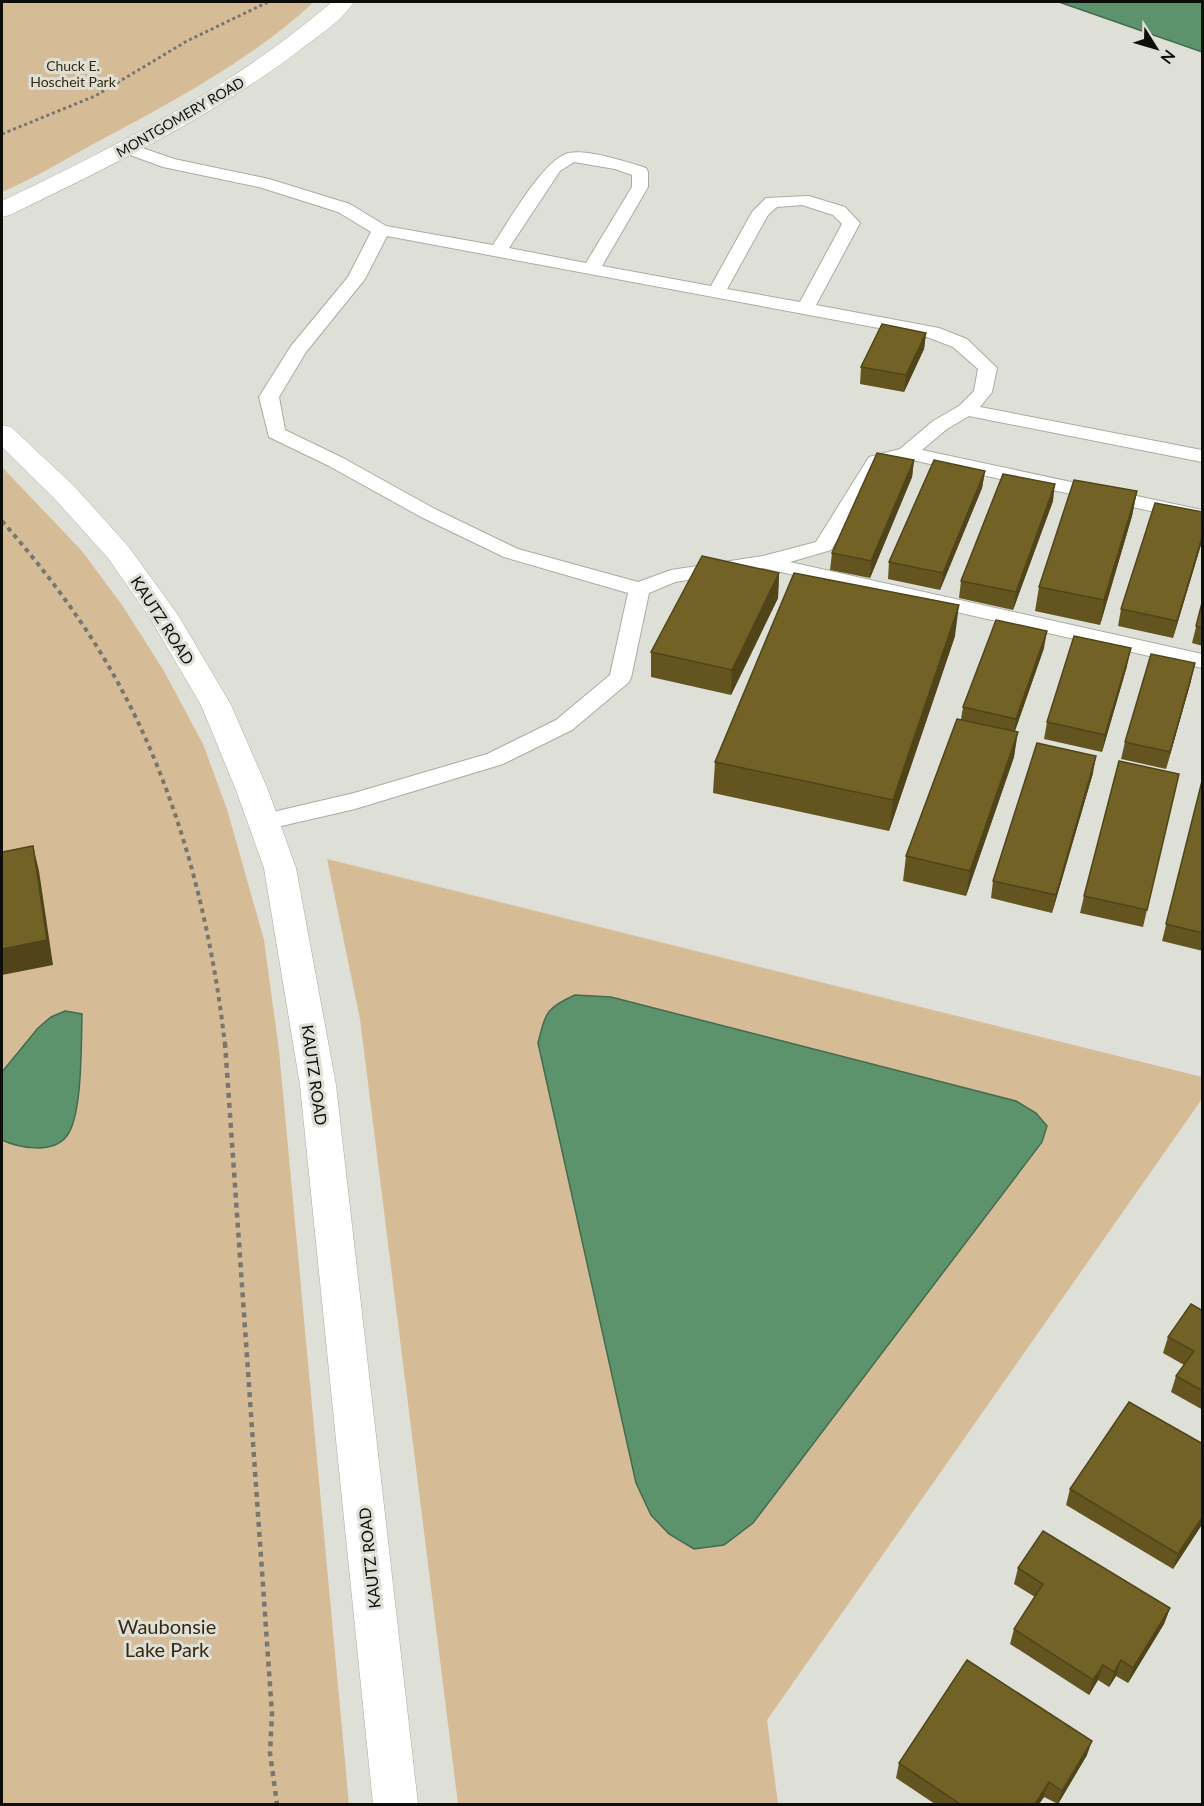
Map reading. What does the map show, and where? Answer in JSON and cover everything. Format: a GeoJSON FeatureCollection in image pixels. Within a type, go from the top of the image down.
{"type":"FeatureCollection","features":[{"type":"Feature","properties":{"kind":"street","name":"MONTGOMERY ROAD"},"geometry":{"type":"LineString","coordinates":[[2,210],[128,148],[222,95],[261,69],[344,2]]}},
{"type":"Feature","properties":{"kind":"street","name":"KAUTZ ROAD"},"geometry":{"type":"LineString","coordinates":[[5,441],[63,491],[110,543],[163,615],[216,705],[264,822],[280,868],[318,1085],[396,1804]]}},
{"type":"Feature","properties":{"kind":"lane"},"geometry":{"type":"LineString","coordinates":[[128,148],[169,163],[263,183],[344,208],[381,230],[932,332],[960,343],[988,368],[982,392],[966,410],[940,425],[907,453],[876,461],[824,546],[765,562],[671,576],[639,589],[511,553],[428,513],[336,462],[276,433],[269,397],[298,350],[356,279],[381,230]]}},
{"type":"Feature","properties":{"kind":"lane"},"geometry":{"type":"LineString","coordinates":[[498,251],[554,168],[571,157],[618,164],[640,172],[640,187],[592,268]]}},
{"type":"Feature","properties":{"kind":"lane"},"geometry":{"type":"LineString","coordinates":[[717,291],[761,212],[772,202],[803,200],[838,211],[851,223],[806,308]]}},
{"type":"Feature","properties":{"kind":"lane"},"geometry":{"type":"LineString","coordinates":[[966,410],[1203,456]]}},
{"type":"Feature","properties":{"kind":"lane"},"geometry":{"type":"LineString","coordinates":[[907,453],[1203,516]]}},
{"type":"Feature","properties":{"kind":"lane"},"geometry":{"type":"LineString","coordinates":[[765,562],[1203,662]]}},
{"type":"Feature","properties":{"kind":"lane"},"geometry":{"type":"LineString","coordinates":[[264,822],[355,801],[495,759],[564,725],[620,678],[639,589]]}},
{"type":"Feature","properties":{"kind":"path"},"geometry":{"type":"LineString","coordinates":[[2,134],[95,96],[187,41],[268,2]]}},
{"type":"Feature","properties":{"kind":"path"},"geometry":{"type":"LineString","coordinates":[[2,521],[61,592],[86,628],[132,707],[169,795],[197,888],[215,968],[231,1119],[272,1714],[270,1753],[277,1804]]}},
{"type":"Feature","properties":{"kind":"green space","name":"Chuck E. Hoscheit Park"},"geometry":{"type":"Polygon","coordinates":[[[2,2],[314,2],[264,43],[211,78],[51,168],[2,192],[2,2]]]}},
{"type":"Feature","properties":{"kind":"green space","name":"Waubonsie Lake Park"},"geometry":{"type":"Polygon","coordinates":[[[2,467],[82,551],[122,605],[164,671],[203,744],[227,809],[264,940],[279,1050],[349,1804],[2,1804],[2,467]]]}},
{"type":"Feature","properties":{"kind":"green space"},"geometry":{"type":"Polygon","coordinates":[[[327,859],[1202,1077],[1202,1099],[767,1720],[778,1804],[458,1804],[360,1019],[327,859]]]}},
{"type":"Feature","properties":{"kind":"shaded area"},"geometry":{"type":"Polygon","coordinates":[[[1059,2],[1202,2],[1202,52],[1059,2]]]}},
{"type":"Feature","properties":{"kind":"shaded area"},"geometry":{"type":"Polygon","coordinates":[[[575,995],[611,997],[1016,1101],[1036,1113],[1047,1126],[1042,1142],[753,1523],[724,1545],[694,1549],[669,1534],[651,1515],[636,1483],[538,1043],[549,1012],[575,995]]]}},
{"type":"Feature","properties":{"kind":"shaded area"},"geometry":{"type":"Polygon","coordinates":[[[65,1011],[82,1014],[80,1078],[72,1127],[60,1142],[44,1148],[26,1147],[2,1140],[2,1072],[38,1028],[51,1017],[65,1011]]]}},
{"type":"Feature","properties":{"kind":"building"},"geometry":{"type":"Polygon","coordinates":[[[882,324],[926,333],[906,375],[861,367],[882,324]]]}},
{"type":"Feature","properties":{"kind":"building"},"geometry":{"type":"Polygon","coordinates":[[[877,453],[914,460],[871,561],[832,553],[877,453]]]}},
{"type":"Feature","properties":{"kind":"building"},"geometry":{"type":"Polygon","coordinates":[[[934,460],[985,471],[943,573],[889,562],[934,460]]]}},
{"type":"Feature","properties":{"kind":"building"},"geometry":{"type":"Polygon","coordinates":[[[1003,474],[1055,484],[1016,592],[961,581],[1003,474]]]}},
{"type":"Feature","properties":{"kind":"building"},"geometry":{"type":"Polygon","coordinates":[[[1074,480],[1137,491],[1104,600],[1039,587],[1074,480]]]}},
{"type":"Feature","properties":{"kind":"building"},"geometry":{"type":"Polygon","coordinates":[[[1155,503],[1203,512],[1203,534],[1177,621],[1121,609],[1155,503]]]}},
{"type":"Feature","properties":{"kind":"building"},"geometry":{"type":"Polygon","coordinates":[[[702,556],[779,573],[732,670],[651,652],[702,556]]]}},
{"type":"Feature","properties":{"kind":"building"},"geometry":{"type":"Polygon","coordinates":[[[794,573],[959,605],[893,800],[715,762],[794,573]]]}},
{"type":"Feature","properties":{"kind":"building"},"geometry":{"type":"Polygon","coordinates":[[[1203,599],[1203,628],[1196,626],[1203,599]]]}},
{"type":"Feature","properties":{"kind":"building"},"geometry":{"type":"Polygon","coordinates":[[[996,620],[1047,631],[1016,719],[963,707],[996,620]]]}},
{"type":"Feature","properties":{"kind":"building"},"geometry":{"type":"Polygon","coordinates":[[[1074,636],[1131,648],[1105,735],[1047,722],[1074,636]]]}},
{"type":"Feature","properties":{"kind":"building"},"geometry":{"type":"Polygon","coordinates":[[[1151,654],[1195,663],[1170,752],[1125,742],[1151,654]]]}},
{"type":"Feature","properties":{"kind":"building"},"geometry":{"type":"Polygon","coordinates":[[[957,719],[1018,732],[970,871],[906,856],[957,719]]]}},
{"type":"Feature","properties":{"kind":"building"},"geometry":{"type":"Polygon","coordinates":[[[1037,743],[1096,756],[1056,895],[993,881],[1037,743]]]}},
{"type":"Feature","properties":{"kind":"building"},"geometry":{"type":"Polygon","coordinates":[[[1119,761],[1179,774],[1147,910],[1084,896],[1119,761]]]}},
{"type":"Feature","properties":{"kind":"building"},"geometry":{"type":"Polygon","coordinates":[[[1203,781],[1203,933],[1166,924],[1203,781]]]}},
{"type":"Feature","properties":{"kind":"building"},"geometry":{"type":"Polygon","coordinates":[[[33,846],[47,940],[2,949],[2,852],[33,846]]]}},
{"type":"Feature","properties":{"kind":"building"},"geometry":{"type":"Polygon","coordinates":[[[1191,1304],[1203,1311],[1203,1391],[1176,1376],[1194,1351],[1168,1337],[1191,1304]]]}},
{"type":"Feature","properties":{"kind":"building"},"geometry":{"type":"Polygon","coordinates":[[[1129,1402],[1203,1444],[1203,1516],[1178,1554],[1070,1489],[1129,1402]]]}},
{"type":"Feature","properties":{"kind":"building"},"geometry":{"type":"Polygon","coordinates":[[[1043,1531],[1170,1608],[1133,1668],[1121,1660],[1114,1672],[1103,1665],[1093,1680],[1014,1629],[1043,1584],[1018,1568],[1043,1531]]]}},
{"type":"Feature","properties":{"kind":"building"},"geometry":{"type":"Polygon","coordinates":[[[967,1660],[1092,1741],[1062,1791],[1049,1782],[1035,1804],[960,1804],[899,1763],[967,1660]]]}}]}
